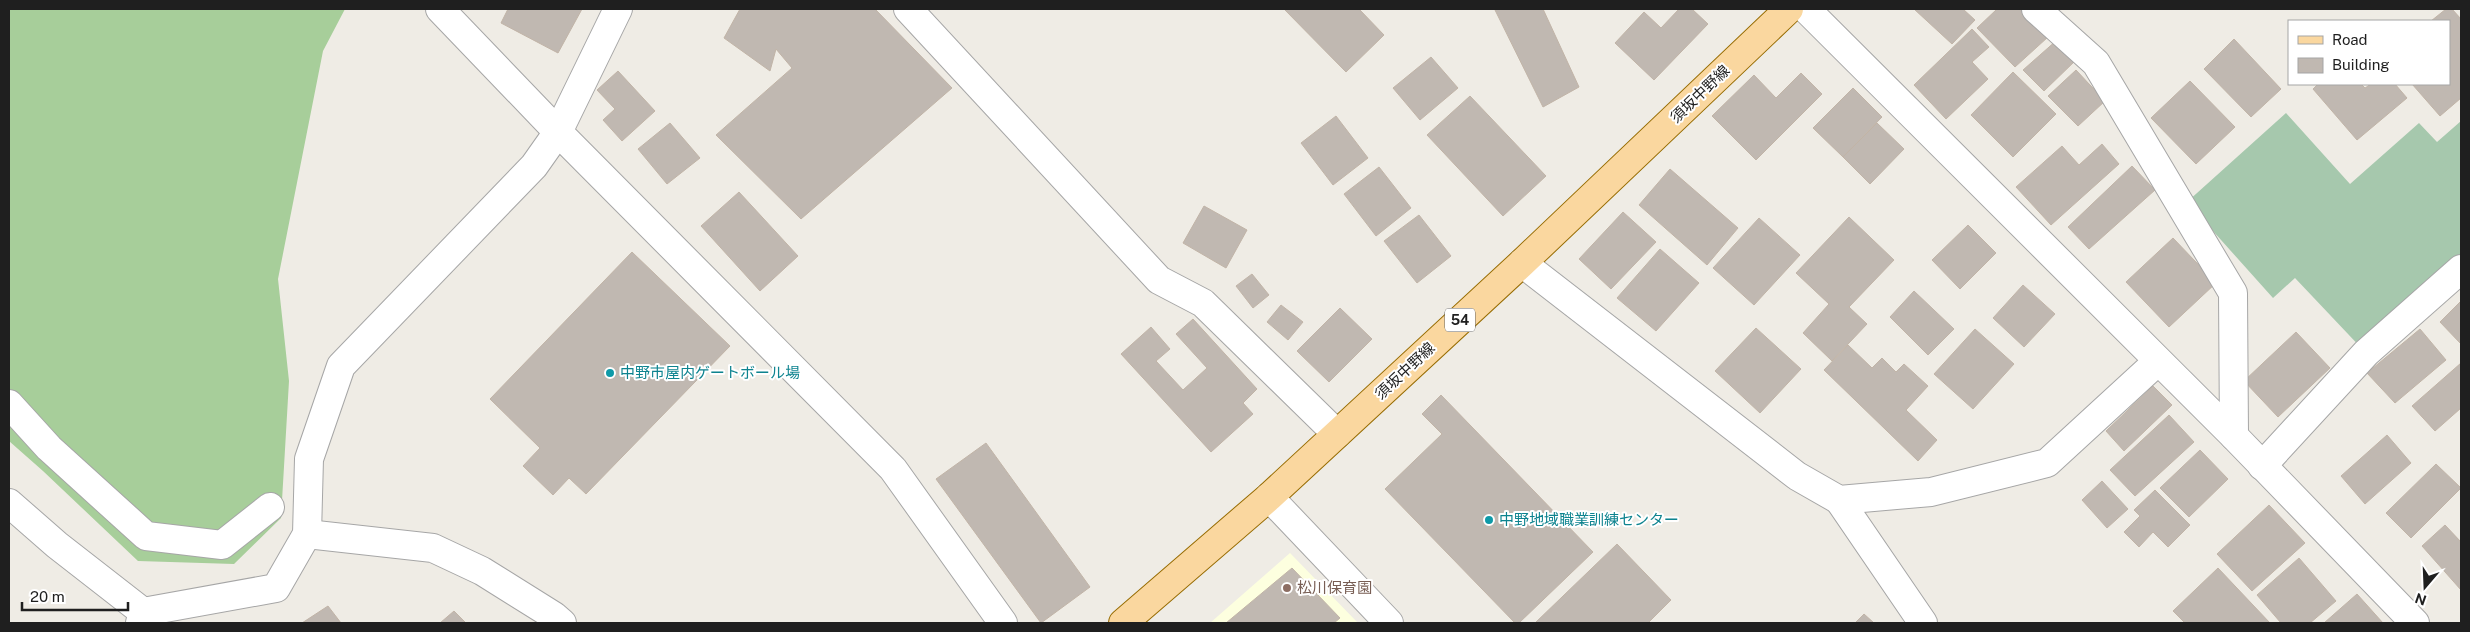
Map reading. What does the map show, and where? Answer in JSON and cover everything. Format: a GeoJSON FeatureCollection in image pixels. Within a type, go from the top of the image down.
{"type":"FeatureCollection","features":[{"type":"Feature","properties":{"kind":"main road","name":"須坂中野線"},"geometry":{"type":"LineString","coordinates":[[1123,623],[1269,497],[1522,263],[1789,9]]}},
{"type":"Feature","properties":{"kind":"street"},"geometry":{"type":"LineString","coordinates":[[440,9],[558,132],[893,469],[1003,623]]}},
{"type":"Feature","properties":{"kind":"street"},"geometry":{"type":"LineString","coordinates":[[9,502],[142,618],[276,588],[307,534],[309,459],[341,366],[534,166],[558,132],[618,9]]}},
{"type":"Feature","properties":{"kind":"street"},"geometry":{"type":"LineString","coordinates":[[908,9],[1159,280],[1203,303],[1337,434]]}},
{"type":"Feature","properties":{"kind":"street"},"geometry":{"type":"LineString","coordinates":[[1806,9],[2157,362],[2234,436],[2415,623]]}},
{"type":"Feature","properties":{"kind":"street"},"geometry":{"type":"LineString","coordinates":[[2036,9],[2096,63],[2233,293],[2234,436]]}},
{"type":"Feature","properties":{"kind":"street"},"geometry":{"type":"LineString","coordinates":[[1522,263],[1797,476],[1839,500],[1922,623]]}},
{"type":"Feature","properties":{"kind":"street"},"geometry":{"type":"LineString","coordinates":[[2262,466],[2366,353],[2461,269]]}},
{"type":"Feature","properties":{"kind":"street"},"geometry":{"type":"LineString","coordinates":[[1839,500],[1931,492],[2047,463],[2157,362]]}},
{"type":"Feature","properties":{"kind":"street"},"geometry":{"type":"LineString","coordinates":[[9,404],[49,448],[146,536],[222,544],[270,507]]}},
{"type":"Feature","properties":{"kind":"street"},"geometry":{"type":"LineString","coordinates":[[1269,497],[1389,623]]}},
{"type":"Feature","properties":{"kind":"street"},"geometry":{"type":"LineString","coordinates":[[307,534],[433,548],[482,571],[554,616],[562,623]]}},
{"type":"Feature","properties":{"kind":"shaded area"},"geometry":{"type":"Polygon","coordinates":[[[2286,113],[2350,184],[2419,123],[2437,142],[2461,121],[2461,269],[2366,353],[2295,278],[2273,298],[2187,202],[2286,113]]]}},
{"type":"Feature","properties":{"kind":"shaded area","name":"松川保育園"},"geometry":{"type":"Polygon","coordinates":[[[1290,553],[1358,623],[1210,623],[1290,553]]]}},
{"type":"Feature","properties":{"kind":"green space"},"geometry":{"type":"Polygon","coordinates":[[[9,9],[345,9],[323,51],[278,279],[289,381],[281,518],[234,564],[138,561],[9,441],[9,9]]]}},
{"type":"Feature","properties":{"kind":"building"},"geometry":{"type":"Polygon","coordinates":[[[508,9],[582,9],[558,53],[501,23],[508,9]]]}},
{"type":"Feature","properties":{"kind":"building"},"geometry":{"type":"Polygon","coordinates":[[[740,9],[875,9],[952,88],[801,219],[716,135],[792,68],[776,49],[770,71],[724,38],[740,9]]]}},
{"type":"Feature","properties":{"kind":"building"},"geometry":{"type":"Polygon","coordinates":[[[1284,9],[1359,9],[1384,35],[1346,72],[1284,9]]]}},
{"type":"Feature","properties":{"kind":"building"},"geometry":{"type":"Polygon","coordinates":[[[1543,9],[1579,87],[1543,107],[1495,10],[1543,9]]]}},
{"type":"Feature","properties":{"kind":"building"},"geometry":{"type":"Polygon","coordinates":[[[1679,9],[1692,9],[1708,24],[1654,80],[1615,43],[1644,12],[1661,28],[1679,9]]]}},
{"type":"Feature","properties":{"kind":"building"},"geometry":{"type":"Polygon","coordinates":[[[1914,9],[1963,9],[1975,20],[1952,44],[1914,9]]]}},
{"type":"Feature","properties":{"kind":"building"},"geometry":{"type":"Polygon","coordinates":[[[1997,9],[2021,9],[2048,37],[2015,67],[1977,28],[1997,9]]]}},
{"type":"Feature","properties":{"kind":"building"},"geometry":{"type":"Polygon","coordinates":[[[2446,9],[2452,9],[2461,19],[2461,98],[2440,116],[2413,85],[2450,85],[2450,20],[2432,20],[2446,9]]]}},
{"type":"Feature","properties":{"kind":"building"},"geometry":{"type":"Polygon","coordinates":[[[1972,29],[1989,47],[1972,62],[1988,79],[1946,119],[1914,85],[1972,29]]]}},
{"type":"Feature","properties":{"kind":"building"},"geometry":{"type":"Polygon","coordinates":[[[2234,39],[2281,89],[2251,117],[2204,69],[2234,39]]]}},
{"type":"Feature","properties":{"kind":"building"},"geometry":{"type":"Polygon","coordinates":[[[2057,40],[2076,60],[2044,91],[2023,70],[2057,40]]]}},
{"type":"Feature","properties":{"kind":"building"},"geometry":{"type":"Polygon","coordinates":[[[1431,57],[1458,88],[1420,120],[1393,88],[1431,57]]]}},
{"type":"Feature","properties":{"kind":"building"},"geometry":{"type":"Polygon","coordinates":[[[2076,70],[2105,101],[2078,126],[2048,96],[2076,70]]]}},
{"type":"Feature","properties":{"kind":"building"},"geometry":{"type":"Polygon","coordinates":[[[618,71],[655,111],[622,141],[603,120],[615,109],[597,90],[618,71]]]}},
{"type":"Feature","properties":{"kind":"building"},"geometry":{"type":"Polygon","coordinates":[[[2013,72],[2056,114],[2013,157],[1971,115],[2013,72]]]}},
{"type":"Feature","properties":{"kind":"building"},"geometry":{"type":"Polygon","coordinates":[[[1801,73],[1822,94],[1756,160],[1712,116],[1754,75],[1776,98],[1801,73]]]}},
{"type":"Feature","properties":{"kind":"building"},"geometry":{"type":"Polygon","coordinates":[[[2190,81],[2235,127],[2196,164],[2151,118],[2190,81]]]}},
{"type":"Feature","properties":{"kind":"building"},"geometry":{"type":"Polygon","coordinates":[[[2317,85],[2362,85],[2365,88],[2370,85],[2396,85],[2407,98],[2357,140],[2313,89],[2317,85]]]}},
{"type":"Feature","properties":{"kind":"building"},"geometry":{"type":"Polygon","coordinates":[[[1853,88],[1882,117],[1843,157],[1813,128],[1853,88]]]}},
{"type":"Feature","properties":{"kind":"building"},"geometry":{"type":"Polygon","coordinates":[[[1470,96],[1546,176],[1503,216],[1427,135],[1470,96]]]}},
{"type":"Feature","properties":{"kind":"building"},"geometry":{"type":"Polygon","coordinates":[[[1336,116],[1368,158],[1333,185],[1301,143],[1336,116]]]}},
{"type":"Feature","properties":{"kind":"building"},"geometry":{"type":"Polygon","coordinates":[[[670,123],[700,158],[667,184],[638,149],[670,123]]]}},
{"type":"Feature","properties":{"kind":"building"},"geometry":{"type":"Polygon","coordinates":[[[1877,123],[1904,149],[1870,184],[1843,157],[1877,123]]]}},
{"type":"Feature","properties":{"kind":"building"},"geometry":{"type":"Polygon","coordinates":[[[2102,144],[2119,164],[2051,225],[2016,187],[2062,146],[2079,165],[2102,144]]]}},
{"type":"Feature","properties":{"kind":"building"},"geometry":{"type":"Polygon","coordinates":[[[2132,166],[2155,190],[2089,249],[2068,227],[2132,166]]]}},
{"type":"Feature","properties":{"kind":"building"},"geometry":{"type":"Polygon","coordinates":[[[1379,167],[1411,208],[1376,236],[1344,194],[1379,167]]]}},
{"type":"Feature","properties":{"kind":"building"},"geometry":{"type":"Polygon","coordinates":[[[1670,169],[1738,228],[1707,265],[1639,205],[1670,169]]]}},
{"type":"Feature","properties":{"kind":"building"},"geometry":{"type":"Polygon","coordinates":[[[739,192],[798,256],[760,291],[701,226],[739,192]]]}},
{"type":"Feature","properties":{"kind":"building"},"geometry":{"type":"Polygon","coordinates":[[[1204,206],[1247,230],[1226,268],[1183,243],[1204,206]]]}},
{"type":"Feature","properties":{"kind":"building"},"geometry":{"type":"Polygon","coordinates":[[[1623,212],[1656,242],[1611,289],[1579,259],[1623,212]]]}},
{"type":"Feature","properties":{"kind":"building"},"geometry":{"type":"Polygon","coordinates":[[[1419,215],[1451,256],[1417,283],[1384,241],[1419,215]]]}},
{"type":"Feature","properties":{"kind":"building"},"geometry":{"type":"Polygon","coordinates":[[[1849,217],[1894,260],[1849,307],[1867,324],[1832,361],[1803,333],[1829,304],[1796,273],[1849,217]]]}},
{"type":"Feature","properties":{"kind":"building"},"geometry":{"type":"Polygon","coordinates":[[[1759,218],[1800,255],[1754,305],[1713,268],[1759,218]]]}},
{"type":"Feature","properties":{"kind":"building"},"geometry":{"type":"Polygon","coordinates":[[[1968,225],[1996,253],[1960,289],[1932,260],[1968,225]]]}},
{"type":"Feature","properties":{"kind":"building"},"geometry":{"type":"Polygon","coordinates":[[[2173,238],[2216,283],[2169,327],[2126,282],[2173,238]]]}},
{"type":"Feature","properties":{"kind":"building"},"geometry":{"type":"Polygon","coordinates":[[[1660,249],[1699,283],[1656,331],[1617,298],[1660,249]]]}},
{"type":"Feature","properties":{"kind":"building","name":"中野市屋内ゲートボール場"},"geometry":{"type":"Polygon","coordinates":[[[632,252],[730,346],[586,494],[569,478],[553,495],[523,466],[540,448],[490,399],[632,252]]]}},
{"type":"Feature","properties":{"kind":"building"},"geometry":{"type":"Polygon","coordinates":[[[1252,274],[1269,295],[1253,308],[1236,286],[1252,274]]]}},
{"type":"Feature","properties":{"kind":"building"},"geometry":{"type":"Polygon","coordinates":[[[2023,285],[2055,314],[2024,347],[1993,318],[2023,285]]]}},
{"type":"Feature","properties":{"kind":"building"},"geometry":{"type":"Polygon","coordinates":[[[1914,291],[1954,329],[1928,355],[1890,317],[1914,291]]]}},
{"type":"Feature","properties":{"kind":"building"},"geometry":{"type":"Polygon","coordinates":[[[2461,301],[2461,344],[2440,322],[2461,301]]]}},
{"type":"Feature","properties":{"kind":"building"},"geometry":{"type":"Polygon","coordinates":[[[1281,305],[1303,322],[1288,340],[1267,322],[1281,305]]]}},
{"type":"Feature","properties":{"kind":"building"},"geometry":{"type":"Polygon","coordinates":[[[1340,308],[1372,339],[1329,382],[1297,351],[1340,308]]]}},
{"type":"Feature","properties":{"kind":"building"},"geometry":{"type":"Polygon","coordinates":[[[1193,319],[1257,389],[1243,403],[1253,414],[1211,452],[1121,354],[1151,327],[1170,349],[1156,361],[1183,390],[1207,368],[1176,334],[1193,319]]]}},
{"type":"Feature","properties":{"kind":"building"},"geometry":{"type":"Polygon","coordinates":[[[1756,328],[1801,369],[1760,413],[1715,371],[1756,328]]]}},
{"type":"Feature","properties":{"kind":"building"},"geometry":{"type":"Polygon","coordinates":[[[1975,329],[2014,364],[1973,409],[1934,374],[1975,329]]]}},
{"type":"Feature","properties":{"kind":"building"},"geometry":{"type":"Polygon","coordinates":[[[2420,329],[2446,360],[2395,403],[2367,373],[2420,329]]]}},
{"type":"Feature","properties":{"kind":"building"},"geometry":{"type":"Polygon","coordinates":[[[2296,332],[2330,368],[2278,417],[2244,381],[2296,332]]]}},
{"type":"Feature","properties":{"kind":"building"},"geometry":{"type":"Polygon","coordinates":[[[1848,345],[1872,368],[1882,358],[1896,372],[1904,364],[1928,386],[1906,410],[1937,440],[1918,461],[1824,370],[1848,345]]]}},
{"type":"Feature","properties":{"kind":"building"},"geometry":{"type":"Polygon","coordinates":[[[2461,363],[2461,408],[2435,431],[2412,406],[2461,363]]]}},
{"type":"Feature","properties":{"kind":"building"},"geometry":{"type":"Polygon","coordinates":[[[2153,386],[2172,405],[2124,451],[2106,431],[2153,386]]]}},
{"type":"Feature","properties":{"kind":"building","name":"中野地域職業訓練センター"},"geometry":{"type":"Polygon","coordinates":[[[1441,395],[1593,552],[1519,623],[1515,623],[1385,489],[1442,434],[1422,414],[1441,395]]]}},
{"type":"Feature","properties":{"kind":"building"},"geometry":{"type":"Polygon","coordinates":[[[2169,415],[2194,442],[2135,496],[2110,470],[2169,415]]]}},
{"type":"Feature","properties":{"kind":"building"},"geometry":{"type":"Polygon","coordinates":[[[2387,435],[2411,463],[2365,504],[2341,476],[2387,435]]]}},
{"type":"Feature","properties":{"kind":"building"},"geometry":{"type":"Polygon","coordinates":[[[986,443],[1090,587],[1041,623],[936,479],[986,443]]]}},
{"type":"Feature","properties":{"kind":"building"},"geometry":{"type":"Polygon","coordinates":[[[2200,450],[2228,479],[2189,517],[2160,488],[2200,450]]]}},
{"type":"Feature","properties":{"kind":"building"},"geometry":{"type":"Polygon","coordinates":[[[2436,464],[2461,488],[2411,538],[2386,513],[2436,464]]]}},
{"type":"Feature","properties":{"kind":"building"},"geometry":{"type":"Polygon","coordinates":[[[2102,481],[2128,509],[2107,528],[2082,500],[2102,481]]]}},
{"type":"Feature","properties":{"kind":"building"},"geometry":{"type":"Polygon","coordinates":[[[2155,490],[2190,525],[2168,547],[2153,532],[2139,547],[2124,532],[2140,516],[2134,510],[2155,490]]]}},
{"type":"Feature","properties":{"kind":"building"},"geometry":{"type":"Polygon","coordinates":[[[2269,505],[2305,543],[2252,591],[2217,554],[2269,505]]]}},
{"type":"Feature","properties":{"kind":"building"},"geometry":{"type":"Polygon","coordinates":[[[2445,525],[2461,542],[2461,590],[2422,546],[2445,525]]]}},
{"type":"Feature","properties":{"kind":"building"},"geometry":{"type":"Polygon","coordinates":[[[1617,544],[1671,600],[1648,623],[1535,623],[1617,544]]]}},
{"type":"Feature","properties":{"kind":"building"},"geometry":{"type":"Polygon","coordinates":[[[2299,558],[2336,601],[2310,623],[2281,623],[2257,595],[2299,558]]]}},
{"type":"Feature","properties":{"kind":"building","name":"松川保育園"},"geometry":{"type":"Polygon","coordinates":[[[1292,568],[1340,618],[1334,623],[1226,623],[1292,568]]]}},
{"type":"Feature","properties":{"kind":"building"},"geometry":{"type":"Polygon","coordinates":[[[2218,568],[2270,623],[2185,623],[2173,611],[2218,568]]]}},
{"type":"Feature","properties":{"kind":"building"},"geometry":{"type":"Polygon","coordinates":[[[2357,594],[2383,623],[2324,623],[2357,594]]]}},
{"type":"Feature","properties":{"kind":"building"},"geometry":{"type":"Polygon","coordinates":[[[328,606],[341,623],[302,623],[328,606]]]}},
{"type":"Feature","properties":{"kind":"building"},"geometry":{"type":"Polygon","coordinates":[[[454,611],[466,623],[440,623],[454,611]]]}},
{"type":"Feature","properties":{"kind":"building"},"geometry":{"type":"Polygon","coordinates":[[[1864,614],[1874,623],[1855,623],[1864,614]]]}},
{"type":"Feature","properties":{"kind":"place","name":"中野市屋内ゲートボール場"},"geometry":{"type":"Point","coordinates":[610,373]}},
{"type":"Feature","properties":{"kind":"place","name":"中野地域職業訓練センター"},"geometry":{"type":"Point","coordinates":[1489,520]}},
{"type":"Feature","properties":{"kind":"place","name":"松川保育園"},"geometry":{"type":"Point","coordinates":[1287,588]}}]}
